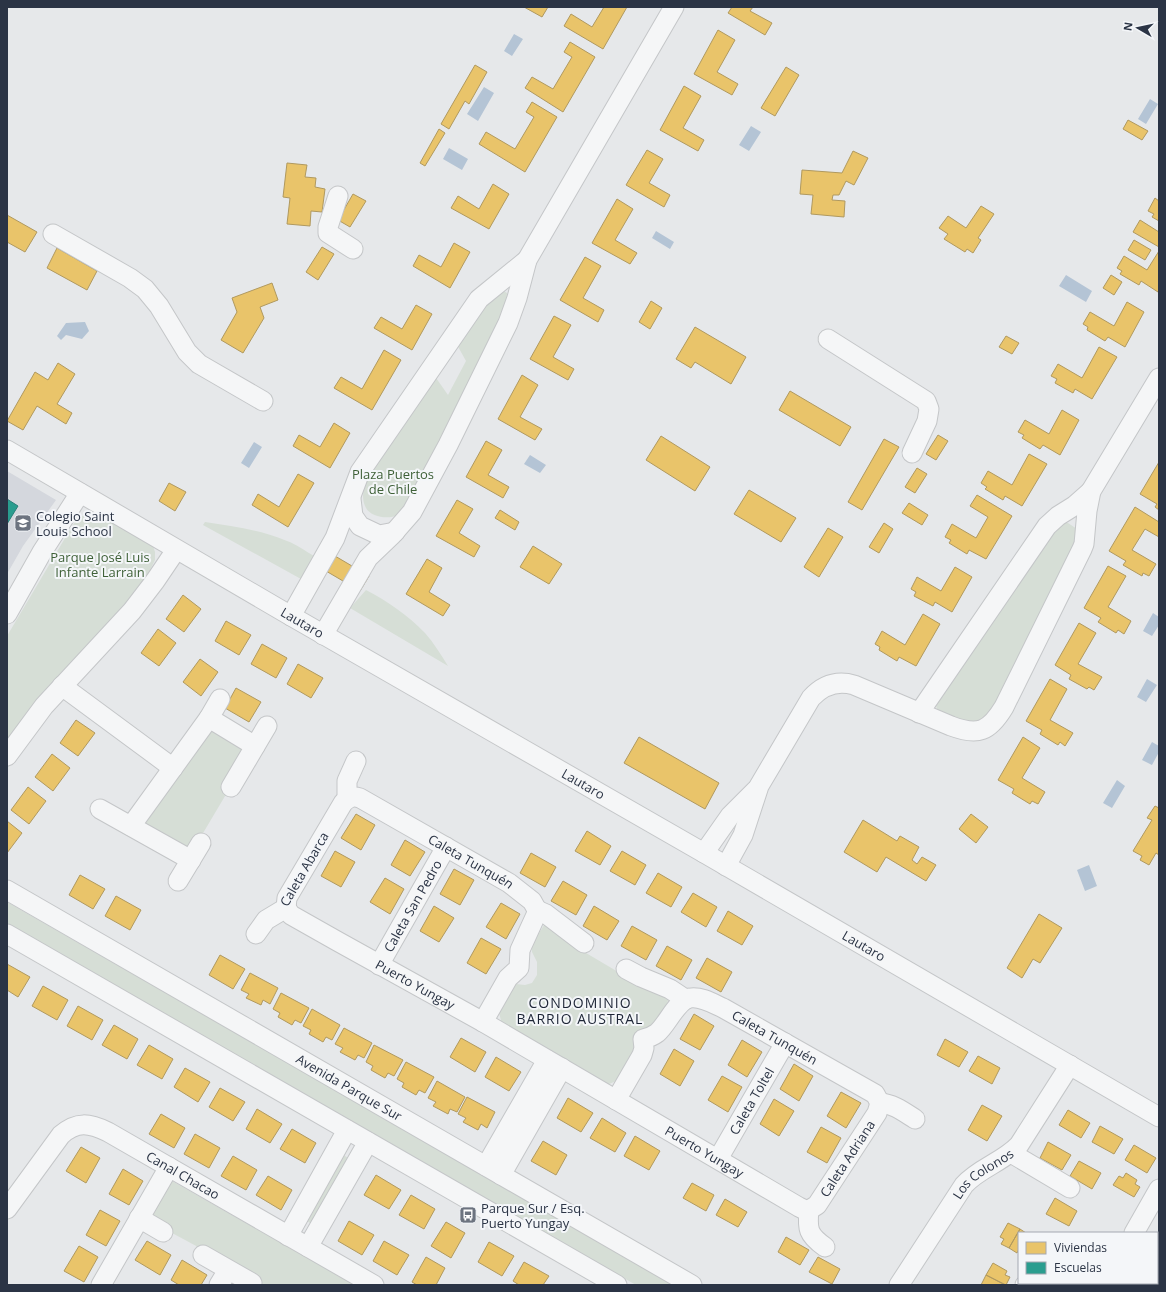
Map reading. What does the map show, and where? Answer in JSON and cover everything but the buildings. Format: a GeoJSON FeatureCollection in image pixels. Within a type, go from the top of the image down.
{"type":"FeatureCollection","features":[{"type":"Feature","properties":{"kind":"street"},"geometry":{"type":"LineString","coordinates":[[323,635],[368,558],[395,532],[412,512],[448,445],[508,323],[517,298],[527,260],[674,7]]}},
{"type":"Feature","properties":{"kind":"street"},"geometry":{"type":"LineString","coordinates":[[338,196],[328,227],[328,233],[353,250]]}},
{"type":"Feature","properties":{"kind":"street"},"geometry":{"type":"LineString","coordinates":[[53,234],[130,278],[145,289],[159,306],[187,352],[199,364],[263,401]]}},
{"type":"Feature","properties":{"kind":"street"},"geometry":{"type":"LineString","coordinates":[[291,616],[335,538],[360,472],[479,299],[527,260]]}},
{"type":"Feature","properties":{"kind":"street"},"geometry":{"type":"LineString","coordinates":[[828,339],[926,401],[929,409],[928,421],[912,453]]}},
{"type":"Feature","properties":{"kind":"street"},"geometry":{"type":"LineString","coordinates":[[919,713],[1046,526],[1074,506],[1091,491],[1159,378]]}},
{"type":"Feature","properties":{"kind":"street","name":"Lautaro"},"geometry":{"type":"LineString","coordinates":[[7,450],[323,635],[1159,1116]]}},
{"type":"Feature","properties":{"kind":"street"},"geometry":{"type":"LineString","coordinates":[[704,853],[730,816],[759,786],[812,698],[830,684],[846,683],[958,728],[968,730],[984,730],[990,726],[995,721],[1007,700],[1082,550],[1086,532],[1087,511],[1091,491]]}},
{"type":"Feature","properties":{"kind":"street"},"geometry":{"type":"LineString","coordinates":[[7,614],[42,552],[80,493]]}},
{"type":"Feature","properties":{"kind":"street"},"geometry":{"type":"LineString","coordinates":[[351,499],[353,516],[360,526],[379,535],[395,532]]}},
{"type":"Feature","properties":{"kind":"street"},"geometry":{"type":"LineString","coordinates":[[1058,516],[1074,520],[1086,532]]}},
{"type":"Feature","properties":{"kind":"street"},"geometry":{"type":"LineString","coordinates":[[7,756],[62,686],[132,611],[176,550]]}},
{"type":"Feature","properties":{"kind":"street"},"geometry":{"type":"LineString","coordinates":[[62,686],[173,768]]}},
{"type":"Feature","properties":{"kind":"street"},"geometry":{"type":"LineString","coordinates":[[131,826],[209,718],[220,699]]}},
{"type":"Feature","properties":{"kind":"street"},"geometry":{"type":"LineString","coordinates":[[209,718],[255,746]]}},
{"type":"Feature","properties":{"kind":"street"},"geometry":{"type":"LineString","coordinates":[[231,787],[267,726]]}},
{"type":"Feature","properties":{"kind":"street"},"geometry":{"type":"LineString","coordinates":[[348,798],[347,781],[356,761]]}},
{"type":"Feature","properties":{"kind":"street"},"geometry":{"type":"LineString","coordinates":[[726,866],[743,835],[759,786]]}},
{"type":"Feature","properties":{"kind":"street","name":"Caleta Tunquén"},"geometry":{"type":"LineString","coordinates":[[348,798],[352,796],[360,798],[509,883],[532,902],[537,910],[546,914],[584,943]]}},
{"type":"Feature","properties":{"kind":"street","name":"Caleta Abarca"},"geometry":{"type":"LineString","coordinates":[[256,934],[266,920],[286,908],[287,898],[343,803],[348,798]]}},
{"type":"Feature","properties":{"kind":"street"},"geometry":{"type":"LineString","coordinates":[[100,809],[190,860]]}},
{"type":"Feature","properties":{"kind":"street"},"geometry":{"type":"LineString","coordinates":[[178,881],[201,843]]}},
{"type":"Feature","properties":{"kind":"street","name":"Caleta San Pedro"},"geometry":{"type":"LineString","coordinates":[[379,965],[446,847]]}},
{"type":"Feature","properties":{"kind":"street","name":"Avenida Parque Sur"},"geometry":{"type":"LineString","coordinates":[[7,890],[692,1285]]}},
{"type":"Feature","properties":{"kind":"street","name":"Puerto Yungay"},"geometry":{"type":"LineString","coordinates":[[286,908],[291,915],[483,1022],[747,1177],[805,1210],[809,1210]]}},
{"type":"Feature","properties":{"kind":"street"},"geometry":{"type":"LineString","coordinates":[[483,1022],[508,978],[519,968],[520,950],[535,921],[537,910]]}},
{"type":"Feature","properties":{"kind":"street"},"geometry":{"type":"LineString","coordinates":[[7,934],[617,1285]]}},
{"type":"Feature","properties":{"kind":"street","name":"Caleta Tunquén"},"geometry":{"type":"LineString","coordinates":[[626,969],[670,989],[685,999],[697,998],[712,1003],[875,1094],[880,1103],[895,1107],[916,1119]]}},
{"type":"Feature","properties":{"kind":"street"},"geometry":{"type":"LineString","coordinates":[[616,1100],[642,1055],[644,1048],[643,1039],[657,1034],[685,999]]}},
{"type":"Feature","properties":{"kind":"street","name":"Caleta Toltel"},"geometry":{"type":"LineString","coordinates":[[718,1159],[785,1043]]}},
{"type":"Feature","properties":{"kind":"street"},"geometry":{"type":"LineString","coordinates":[[493,1170],[555,1064]]}},
{"type":"Feature","properties":{"kind":"street","name":"Los Colonos"},"geometry":{"type":"LineString","coordinates":[[899,1285],[964,1185],[975,1175],[1011,1153],[1025,1136],[1070,1065]]}},
{"type":"Feature","properties":{"kind":"street","name":"Caleta Adriana"},"geometry":{"type":"LineString","coordinates":[[809,1210],[816,1205],[878,1113],[880,1103]]}},
{"type":"Feature","properties":{"kind":"street","name":"Canal Chacao"},"geometry":{"type":"LineString","coordinates":[[7,1209],[61,1136],[68,1129],[83,1124],[92,1125],[169,1167],[374,1285]]}},
{"type":"Feature","properties":{"kind":"street"},"geometry":{"type":"LineString","coordinates":[[288,1236],[347,1130]]}},
{"type":"Feature","properties":{"kind":"street"},"geometry":{"type":"LineString","coordinates":[[308,1247],[368,1142]]}},
{"type":"Feature","properties":{"kind":"street"},"geometry":{"type":"LineString","coordinates":[[1011,1153],[1070,1188]]}},
{"type":"Feature","properties":{"kind":"street"},"geometry":{"type":"LineString","coordinates":[[101,1285],[169,1167]]}},
{"type":"Feature","properties":{"kind":"street"},"geometry":{"type":"LineString","coordinates":[[1135,1232],[1159,1189]]}},
{"type":"Feature","properties":{"kind":"street"},"geometry":{"type":"LineString","coordinates":[[809,1210],[809,1230],[817,1241],[825,1247]]}},
{"type":"Feature","properties":{"kind":"street"},"geometry":{"type":"LineString","coordinates":[[139,1218],[163,1232]]}},
{"type":"Feature","properties":{"kind":"street"},"geometry":{"type":"LineString","coordinates":[[203,1255],[224,1277],[252,1283]]}},
{"type":"Feature","properties":{"kind":"shaded area","name":"Colegio Saint Louis School"},"geometry":{"type":"Polygon","coordinates":[[[7,471],[56,500],[23,546],[7,574],[7,471]]]}},
{"type":"Feature","properties":{"kind":"green space","name":"Plaza Puertos de Chile"},"geometry":{"type":"Polygon","coordinates":[[[502,290],[507,293],[508,303],[413,500],[398,515],[384,517],[370,513],[365,506],[363,499],[366,478],[434,375],[448,395],[466,361],[456,343],[487,298],[502,290]]]}},
{"type":"Feature","properties":{"kind":"green space","name":"Parque José Luis Infante Larrain"},"geometry":{"type":"Polygon","coordinates":[[[88,512],[100,514],[153,546],[155,560],[148,574],[124,606],[85,648],[7,751],[7,636],[71,528],[75,522],[88,512]]]}},
{"type":"Feature","properties":{"kind":"green space"},"geometry":{"type":"Polygon","coordinates":[[[205,522],[257,531],[277,537],[290,542],[314,556],[301,579],[203,525],[205,522]]]}},
{"type":"Feature","properties":{"kind":"green space"},"geometry":{"type":"Polygon","coordinates":[[[1062,523],[1068,523],[1077,529],[1079,537],[997,707],[975,725],[940,713],[935,702],[1053,529],[1062,523]]]}},
{"type":"Feature","properties":{"kind":"green space"},"geometry":{"type":"Polygon","coordinates":[[[366,590],[382,599],[412,620],[425,633],[448,666],[350,608],[366,590]]]}},
{"type":"Feature","properties":{"kind":"green space"},"geometry":{"type":"Polygon","coordinates":[[[211,721],[253,749],[190,855],[139,824],[211,721]]]}},
{"type":"Feature","properties":{"kind":"green space"},"geometry":{"type":"Polygon","coordinates":[[[7,902],[634,1261],[673,1285],[636,1285],[7,925],[7,902]]]}},
{"type":"Feature","properties":{"kind":"green space"},"geometry":{"type":"Polygon","coordinates":[[[546,922],[581,950],[630,979],[669,996],[667,1005],[658,1021],[630,1056],[616,1081],[607,1085],[502,1024],[499,1013],[513,987],[516,984],[525,985],[532,983],[537,975],[537,962],[532,952],[532,944],[546,922]]]}},
{"type":"Feature","properties":{"kind":"green space"},"geometry":{"type":"Polygon","coordinates":[[[342,1154],[351,1160],[313,1225],[304,1219],[342,1154]]]}},
{"type":"Feature","properties":{"kind":"green space"},"geometry":{"type":"Polygon","coordinates":[[[172,1181],[355,1285],[260,1285],[211,1254],[148,1220],[172,1181]]]}},
{"type":"Feature","properties":{"kind":"water"},"geometry":{"type":"Polygon","coordinates":[[[514,34],[523,39],[512,56],[504,51],[514,34]]]}},
{"type":"Feature","properties":{"kind":"water"},"geometry":{"type":"Polygon","coordinates":[[[484,87],[494,93],[478,121],[467,114],[484,87]]]}},
{"type":"Feature","properties":{"kind":"water"},"geometry":{"type":"Polygon","coordinates":[[[1150,99],[1158,104],[1146,124],[1138,119],[1150,99]]]}},
{"type":"Feature","properties":{"kind":"water"},"geometry":{"type":"Polygon","coordinates":[[[751,126],[761,132],[749,151],[739,145],[751,126]]]}},
{"type":"Feature","properties":{"kind":"water"},"geometry":{"type":"Polygon","coordinates":[[[449,148],[468,159],[462,170],[443,159],[449,148]]]}},
{"type":"Feature","properties":{"kind":"water"},"geometry":{"type":"Polygon","coordinates":[[[656,231],[674,242],[670,249],[652,238],[656,231]]]}},
{"type":"Feature","properties":{"kind":"water"},"geometry":{"type":"Polygon","coordinates":[[[1066,275],[1092,291],[1086,302],[1059,286],[1066,275]]]}},
{"type":"Feature","properties":{"kind":"water"},"geometry":{"type":"Polygon","coordinates":[[[85,322],[89,331],[82,339],[66,335],[61,340],[57,336],[66,323],[85,322]]]}},
{"type":"Feature","properties":{"kind":"water"},"geometry":{"type":"Polygon","coordinates":[[[254,442],[262,447],[249,468],[241,463],[254,442]]]}},
{"type":"Feature","properties":{"kind":"water"},"geometry":{"type":"Polygon","coordinates":[[[530,455],[546,465],[540,473],[524,464],[530,455]]]}},
{"type":"Feature","properties":{"kind":"water"},"geometry":{"type":"Polygon","coordinates":[[[1153,613],[1159,617],[1159,625],[1152,636],[1143,631],[1153,613]]]}},
{"type":"Feature","properties":{"kind":"water"},"geometry":{"type":"Polygon","coordinates":[[[1147,679],[1157,685],[1146,702],[1137,697],[1147,679]]]}},
{"type":"Feature","properties":{"kind":"water"},"geometry":{"type":"Polygon","coordinates":[[[1152,742],[1159,746],[1159,752],[1152,765],[1142,760],[1152,742]]]}},
{"type":"Feature","properties":{"kind":"water"},"geometry":{"type":"Polygon","coordinates":[[[1117,780],[1125,786],[1112,808],[1103,803],[1117,780]]]}},
{"type":"Feature","properties":{"kind":"water"},"geometry":{"type":"Polygon","coordinates":[[[1089,865],[1097,886],[1085,891],[1077,870],[1089,865]]]}},
{"type":"Feature","properties":{"kind":"place","name":"Colegio Saint Louis School"},"geometry":{"type":"Point","coordinates":[23,523]}},
{"type":"Feature","properties":{"kind":"place","name":"Parque Sur / Esq. Puerto Yungay"},"geometry":{"type":"Point","coordinates":[468,1215]}},
{"type":"Feature","properties":{"kind":"district","name":"CONDOMINIO BARRIO AUSTRAL"},"geometry":{"type":"Point","coordinates":[580,1012]}}]}
